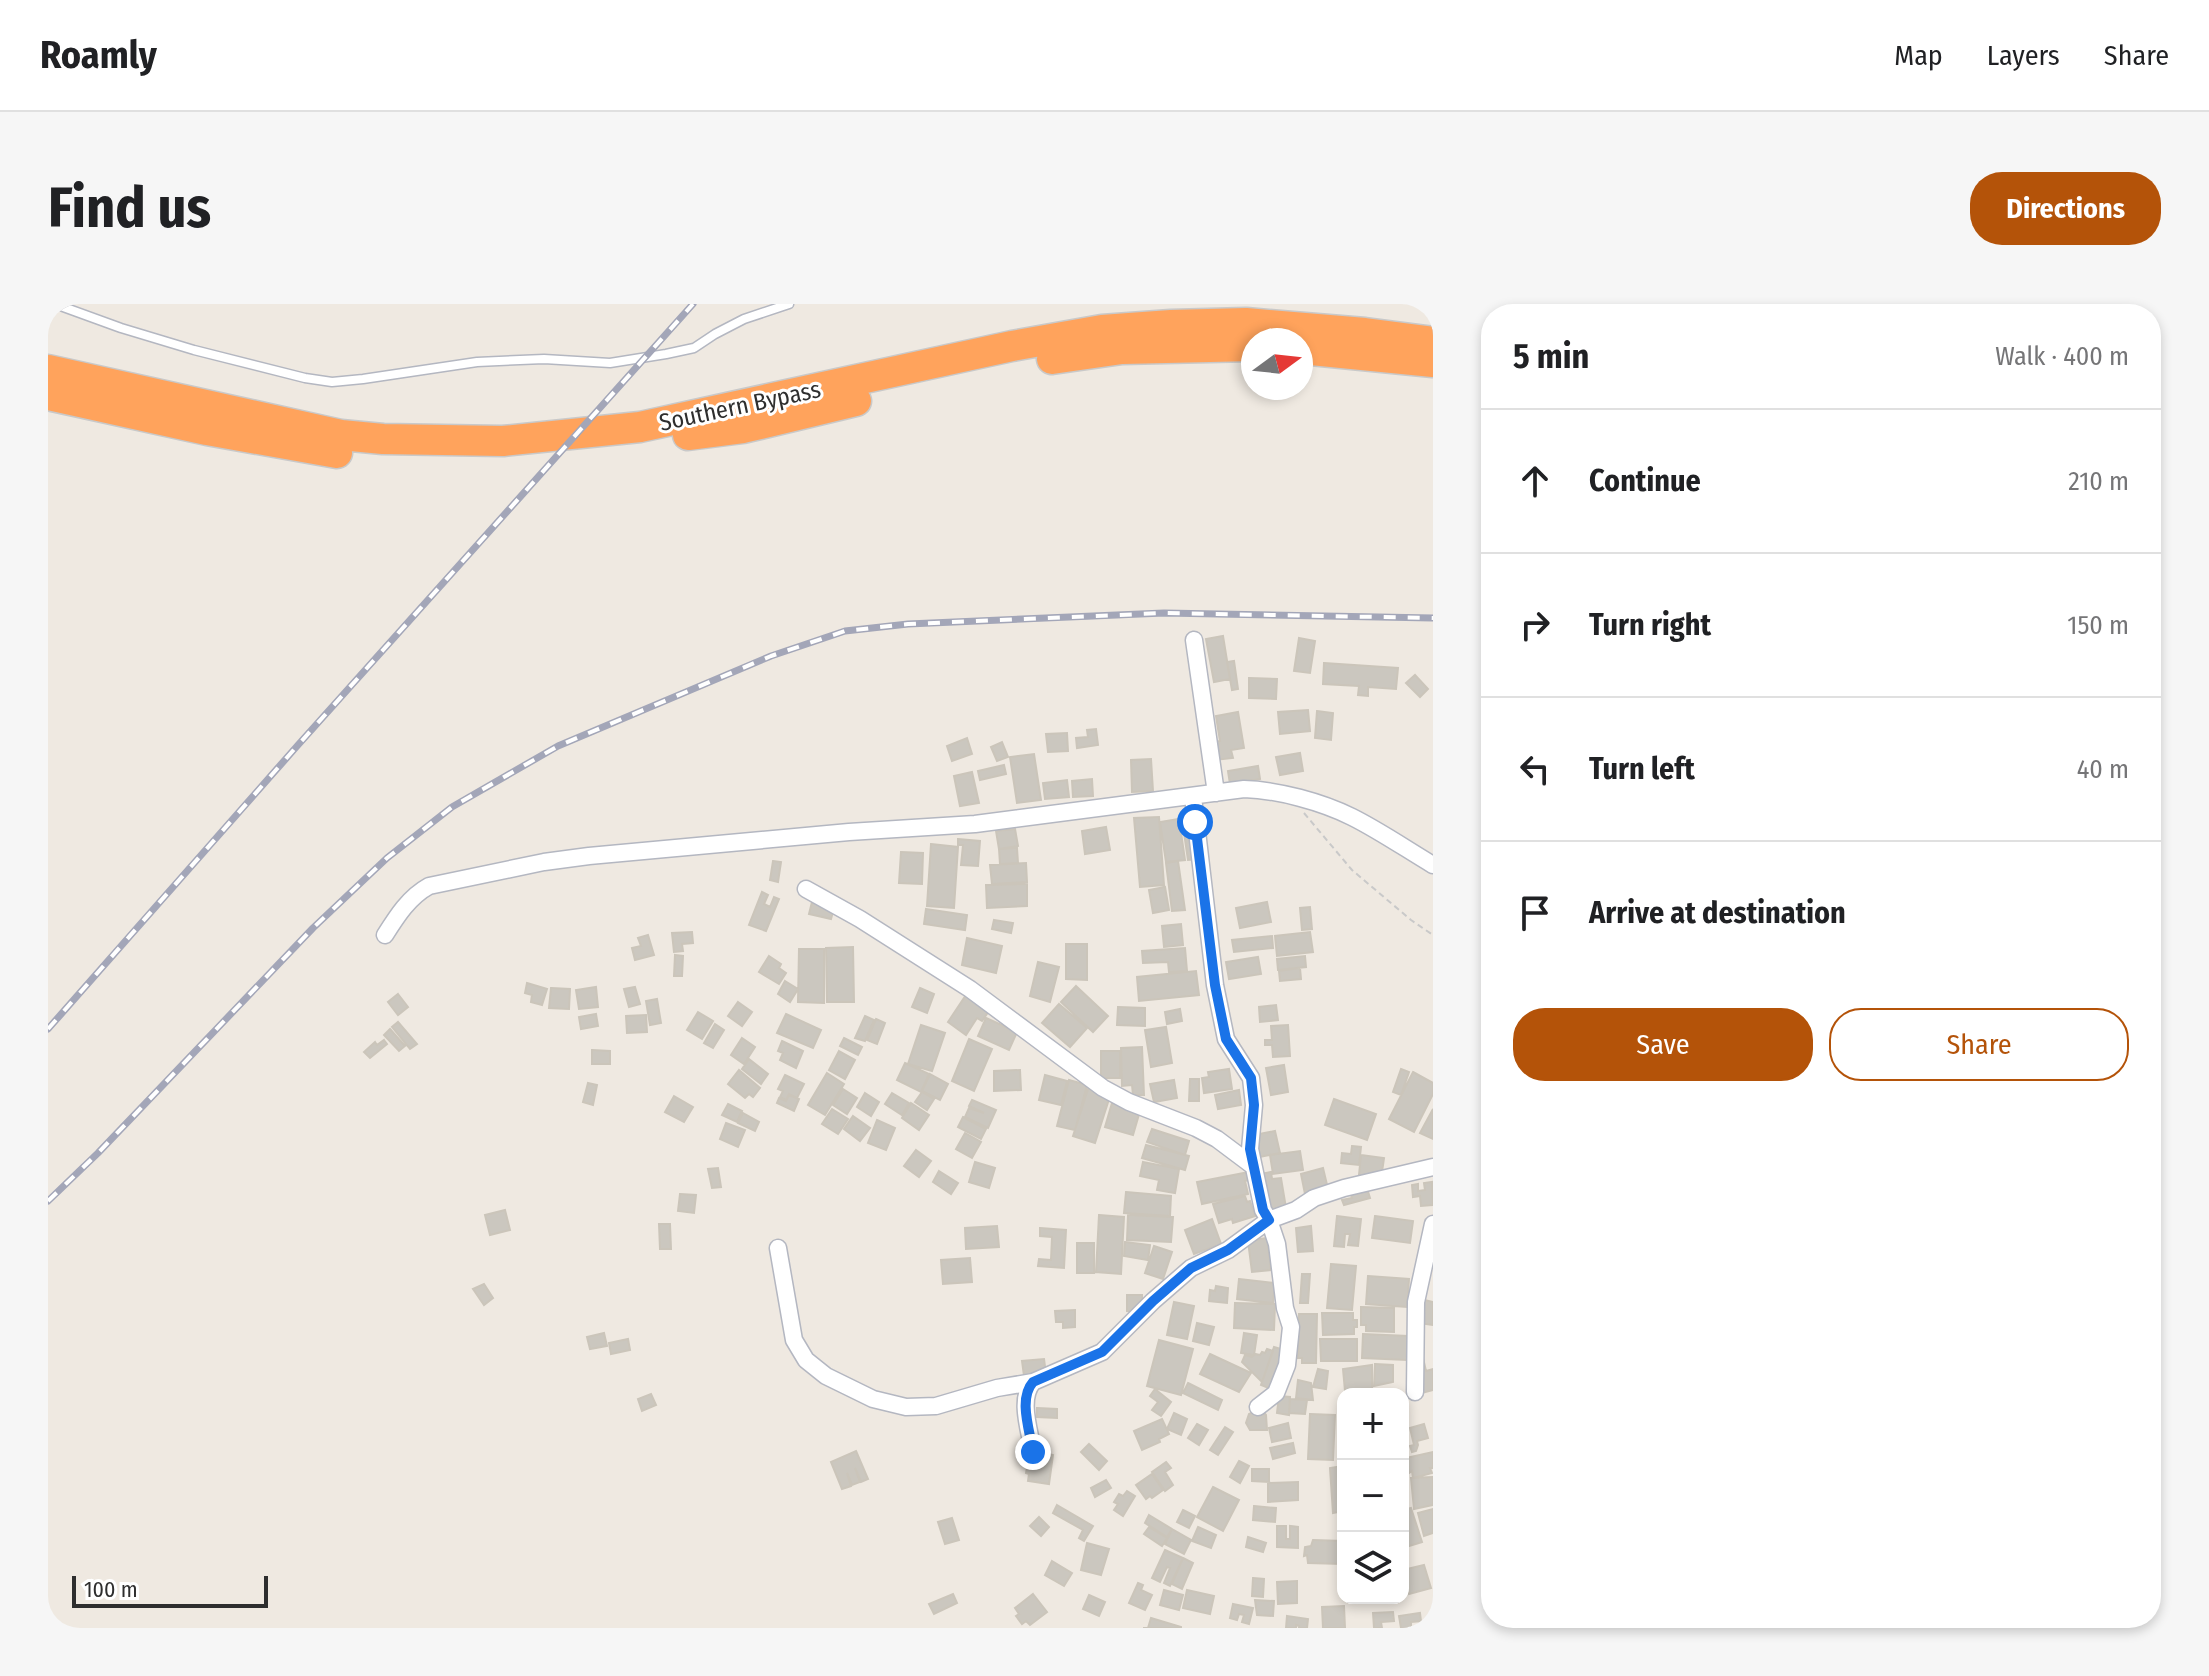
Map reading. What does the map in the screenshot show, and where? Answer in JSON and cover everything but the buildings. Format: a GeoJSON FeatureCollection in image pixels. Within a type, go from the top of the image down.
{"type":"FeatureCollection","features":[{"type":"Feature","properties":{"kind":"highway","name":"Southern Bypass"},"geometry":{"type":"LineString","coordinates":[[48,370],[341,435],[383,439],[503,441],[640,427],[1012,346],[1102,330],[1246,323],[1433,342]]}},
{"type":"Feature","properties":{"kind":"highway","name":"Southern Bypass"},"geometry":{"type":"LineString","coordinates":[[48,395],[207,430],[345,454],[433,458],[505,456],[743,428],[966,376],[1079,355],[1122,349],[1241,346]]}},
{"type":"Feature","properties":{"kind":"highway"},"geometry":{"type":"LineString","coordinates":[[1313,350],[1433,362]]}},
{"type":"Feature","properties":{"kind":"street"},"geometry":{"type":"LineString","coordinates":[[1194,640],[1216,793]]}},
{"type":"Feature","properties":{"kind":"street"},"geometry":{"type":"LineString","coordinates":[[385,935],[410,900],[429,886],[561,859],[849,832],[975,824],[1244,789],[1305,800],[1350,816],[1433,865]]}},
{"type":"Feature","properties":{"kind":"street"},"geometry":{"type":"LineString","coordinates":[[1193,797],[1215,985],[1226,1039],[1251,1078],[1254,1105],[1250,1149],[1263,1210],[1277,1244],[1285,1308],[1291,1327],[1287,1365],[1276,1393],[1258,1407]]}},
{"type":"Feature","properties":{"kind":"street"},"geometry":{"type":"LineString","coordinates":[[806,889],[908,948],[970,989],[1103,1088],[1129,1102],[1196,1128],[1217,1139],[1253,1166]]}},
{"type":"Feature","properties":{"kind":"street"},"geometry":{"type":"LineString","coordinates":[[778,1248],[794,1340],[806,1360],[826,1376],[873,1399],[906,1407],[936,1406],[997,1388],[1033,1382],[1102,1352],[1191,1268],[1228,1250],[1269,1220],[1296,1210],[1314,1198],[1433,1167]]}},
{"type":"Feature","properties":{"kind":"street"},"geometry":{"type":"LineString","coordinates":[[1415,1392],[1416,1302],[1433,1224]]}},
{"type":"Feature","properties":{"kind":"street"},"geometry":{"type":"LineString","coordinates":[[1033,1382],[1026,1389],[1025,1402],[1033,1452]]}},
{"type":"Feature","properties":{"kind":"lane"},"geometry":{"type":"LineString","coordinates":[[55,304],[194,350],[332,382],[477,362],[544,359],[610,363],[666,354],[694,348],[744,319],[789,304]]}},
{"type":"Feature","properties":{"kind":"path"},"geometry":{"type":"LineString","coordinates":[[1305,800],[1304,815],[1352,870],[1433,935]]}},
{"type":"Feature","properties":{"kind":"railway"},"geometry":{"type":"LineString","coordinates":[[48,1029],[693,304]]}},
{"type":"Feature","properties":{"kind":"railway"},"geometry":{"type":"LineString","coordinates":[[48,1201],[98,1153],[313,928],[387,858],[452,807],[558,746],[771,656],[845,631],[908,624],[1164,613],[1433,618]]}},
{"type":"Feature","properties":{"kind":"route"},"geometry":{"type":"LineString","coordinates":[[1033,1452],[1025,1402],[1026,1389],[1033,1382],[1102,1352],[1191,1268],[1228,1250],[1269,1220],[1263,1210],[1250,1149],[1254,1105],[1251,1078],[1226,1039],[1215,985],[1195,822]]}}]}
